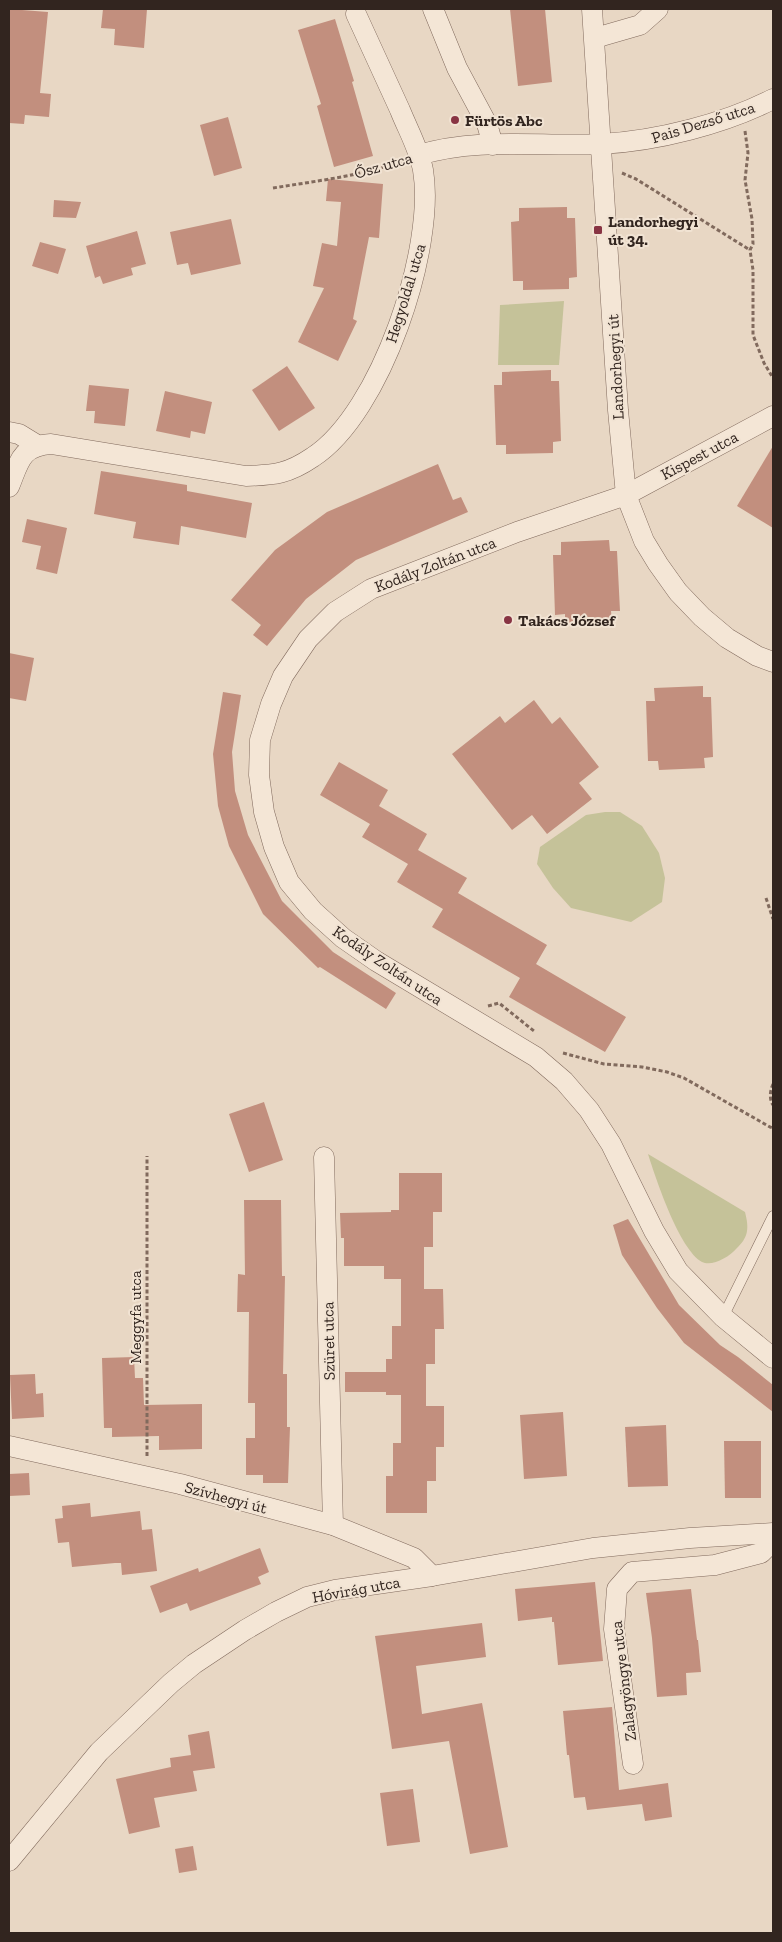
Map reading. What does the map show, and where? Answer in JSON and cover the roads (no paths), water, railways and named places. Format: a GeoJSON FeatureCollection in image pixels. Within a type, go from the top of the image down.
{"type":"FeatureCollection","features":[{"type":"Feature","properties":{"kind":"street"},"geometry":{"type":"LineString","coordinates":[[433,9],[456,68],[487,124],[493,145]]}},
{"type":"Feature","properties":{"kind":"street","name":"Landorhegyi út"},"geometry":{"type":"LineString","coordinates":[[592,9],[618,410],[626,494],[644,541],[678,592],[702,617],[727,638],[757,656],[773,662]]}},
{"type":"Feature","properties":{"kind":"street"},"geometry":{"type":"LineString","coordinates":[[595,38],[616,33],[639,17],[658,9]]}},
{"type":"Feature","properties":{"kind":"street","name":"Hegyoldal utca"},"geometry":{"type":"LineString","coordinates":[[9,432],[18,434],[37,445],[51,444],[246,476],[275,475],[294,468],[315,456],[335,437],[354,414],[369,391],[393,339],[402,314],[423,233],[426,196],[419,155],[356,14]]}},
{"type":"Feature","properties":{"kind":"street","name":"Pais Dezső utca"},"geometry":{"type":"LineString","coordinates":[[602,144],[646,139],[686,130],[742,112],[773,99]]}},
{"type":"Feature","properties":{"kind":"street","name":"Ősz utca"},"geometry":{"type":"LineString","coordinates":[[419,155],[446,149],[493,145],[602,144]]}},
{"type":"Feature","properties":{"kind":"street","name":"Kispest utca"},"geometry":{"type":"LineString","coordinates":[[626,494],[773,416]]}},
{"type":"Feature","properties":{"kind":"street"},"geometry":{"type":"LineString","coordinates":[[9,487],[24,453],[37,445]]}},
{"type":"Feature","properties":{"kind":"street","name":"Kodály Zoltán utca"},"geometry":{"type":"LineString","coordinates":[[626,494],[517,532],[371,588],[335,612],[308,639],[283,676],[271,704],[260,740],[259,776],[264,812],[274,847],[289,882],[313,911],[343,938],[376,961],[536,1057],[564,1081],[589,1110],[611,1144],[654,1231],[678,1271],[723,1317],[773,1358]]}},
{"type":"Feature","properties":{"kind":"street","name":"Szüret utca"},"geometry":{"type":"LineString","coordinates":[[324,1157],[333,1525]]}},
{"type":"Feature","properties":{"kind":"street","name":"Szívhegyi út"},"geometry":{"type":"LineString","coordinates":[[9,1446],[147,1477],[333,1525],[414,1558],[432,1576]]}},
{"type":"Feature","properties":{"kind":"street","name":"Hóvirág utca"},"geometry":{"type":"LineString","coordinates":[[9,1861],[99,1752],[151,1701],[194,1664],[276,1612],[307,1597],[335,1590],[432,1576],[593,1548],[690,1538],[773,1533]]}},
{"type":"Feature","properties":{"kind":"street","name":"Zalagyöngye utca"},"geometry":{"type":"LineString","coordinates":[[633,1764],[614,1628],[617,1589],[632,1572],[715,1565],[762,1553],[773,1541]]}},
{"type":"Feature","properties":{"kind":"lane"},"geometry":{"type":"LineString","coordinates":[[723,1317],[773,1216]]}},
{"type":"Feature","properties":{"kind":"place","name":"Fürtös Abc"},"geometry":{"type":"Point","coordinates":[455,120]}},
{"type":"Feature","properties":{"kind":"place","name":"Landorhegyi út 34."},"geometry":{"type":"Point","coordinates":[598,230]}},
{"type":"Feature","properties":{"kind":"place","name":"Takács József"},"geometry":{"type":"Point","coordinates":[508,620]}}]}
